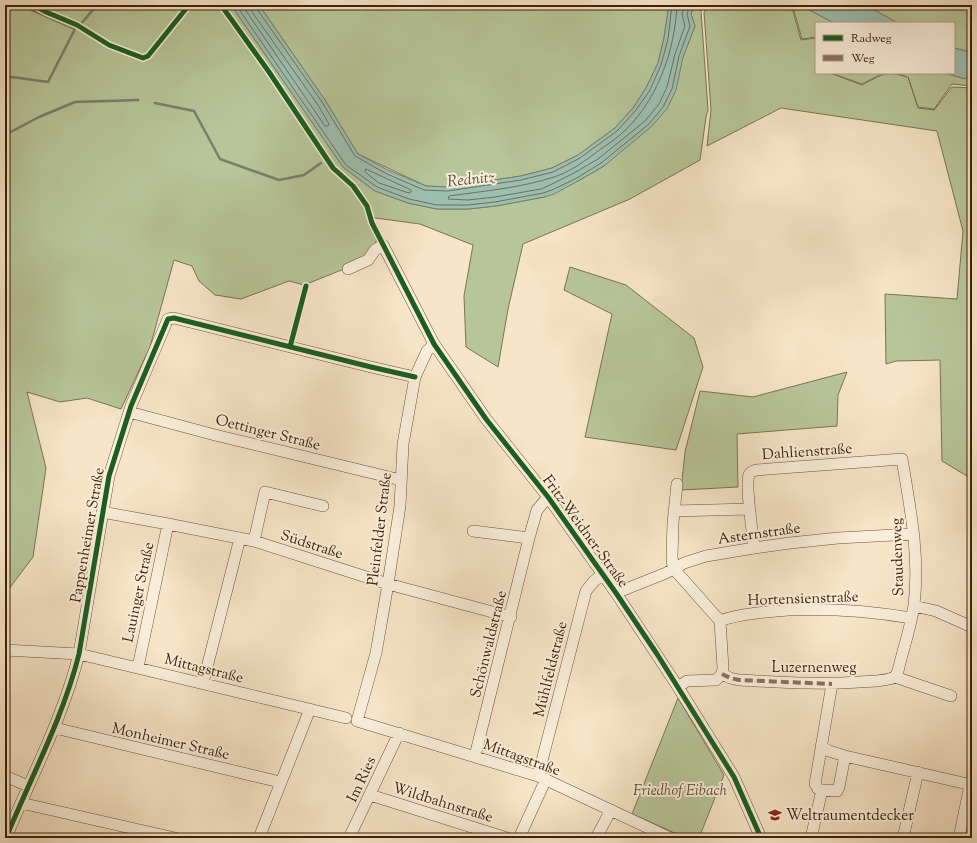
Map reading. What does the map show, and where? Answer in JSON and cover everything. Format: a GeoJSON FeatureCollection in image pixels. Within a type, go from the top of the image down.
{"type":"FeatureCollection","features":[{"type":"Feature","properties":{"kind":"street","name":"Fritz-Weidner-Straße"},"geometry":{"type":"LineString","coordinates":[[348,270],[368,260],[375,250],[383,245],[434,344],[486,419],[548,497],[616,593],[678,686],[734,777],[761,838]]}},
{"type":"Feature","properties":{"kind":"street","name":"Pappenheimer Straße"},"geometry":{"type":"LineString","coordinates":[[6,838],[55,728],[74,675],[79,654],[109,476],[129,412],[168,319],[174,318],[415,377]]}},
{"type":"Feature","properties":{"kind":"street","name":"Pleinfelder Straße"},"geometry":{"type":"LineString","coordinates":[[357,721],[376,653],[388,584],[400,506],[403,444],[415,377],[427,351],[434,344]]}},
{"type":"Feature","properties":{"kind":"street","name":"Oettinger Straße"},"geometry":{"type":"LineString","coordinates":[[129,412],[222,437],[401,480]]}},
{"type":"Feature","properties":{"kind":"street","name":"Dahlienstraße"},"geometry":{"type":"LineString","coordinates":[[754,548],[749,509],[748,479],[750,474],[756,470],[902,459]]}},
{"type":"Feature","properties":{"kind":"street","name":"Staudenweg"},"geometry":{"type":"LineString","coordinates":[[895,677],[898,671],[914,606],[915,581],[911,508],[902,459]]}},
{"type":"Feature","properties":{"kind":"street"},"geometry":{"type":"LineString","coordinates":[[677,484],[674,511],[672,556],[673,568],[720,620],[723,668],[722,674],[716,680],[687,681],[678,686]]}},
{"type":"Feature","properties":{"kind":"street"},"geometry":{"type":"LineString","coordinates":[[254,541],[266,492],[323,506]]}},
{"type":"Feature","properties":{"kind":"street","name":"Schönwaldstraße"},"geometry":{"type":"LineString","coordinates":[[475,756],[511,617],[529,538],[537,510],[548,497]]}},
{"type":"Feature","properties":{"kind":"street"},"geometry":{"type":"LineString","coordinates":[[674,511],[749,509]]}},
{"type":"Feature","properties":{"kind":"street","name":"Südstraße"},"geometry":{"type":"LineString","coordinates":[[102,512],[254,541],[388,584],[511,617]]}},
{"type":"Feature","properties":{"kind":"street","name":"Lauinger Straße"},"geometry":{"type":"LineString","coordinates":[[138,667],[168,524]]}},
{"type":"Feature","properties":{"kind":"street"},"geometry":{"type":"LineString","coordinates":[[473,531],[529,538]]}},
{"type":"Feature","properties":{"kind":"street","name":"Asternstraße"},"geometry":{"type":"LineString","coordinates":[[616,593],[666,573],[684,563],[706,556],[754,548],[838,538],[913,534]]}},
{"type":"Feature","properties":{"kind":"street"},"geometry":{"type":"LineString","coordinates":[[203,683],[240,538]]}},
{"type":"Feature","properties":{"kind":"street","name":"Mühlfeldstraße"},"geometry":{"type":"LineString","coordinates":[[519,838],[542,777],[586,591],[594,581],[602,575]]}},
{"type":"Feature","properties":{"kind":"street"},"geometry":{"type":"LineString","coordinates":[[914,606],[936,612],[972,627]]}},
{"type":"Feature","properties":{"kind":"street","name":"Hortensienstraße"},"geometry":{"type":"LineString","coordinates":[[720,620],[728,617],[781,610],[818,609],[871,612],[911,618]]}},
{"type":"Feature","properties":{"kind":"street","name":"Mittagstraße"},"geometry":{"type":"LineString","coordinates":[[5,650],[79,654],[346,718]]}},
{"type":"Feature","properties":{"kind":"street","name":"Luzernenweg"},"geometry":{"type":"LineString","coordinates":[[722,674],[739,680],[832,684],[882,681],[890,680],[895,677]]}},
{"type":"Feature","properties":{"kind":"street"},"geometry":{"type":"LineString","coordinates":[[895,677],[951,696]]}},
{"type":"Feature","properties":{"kind":"street"},"geometry":{"type":"LineString","coordinates":[[832,684],[815,784],[818,789],[837,791],[846,756]]}},
{"type":"Feature","properties":{"kind":"street"},"geometry":{"type":"LineString","coordinates":[[259,838],[310,709]]}},
{"type":"Feature","properties":{"kind":"street","name":"Mittagstraße"},"geometry":{"type":"LineString","coordinates":[[357,721],[542,777],[670,838]]}},
{"type":"Feature","properties":{"kind":"street","name":"Monheimer Straße"},"geometry":{"type":"LineString","coordinates":[[55,728],[280,782]]}},
{"type":"Feature","properties":{"kind":"street","name":"Im Ries"},"geometry":{"type":"LineString","coordinates":[[349,838],[399,733]]}},
{"type":"Feature","properties":{"kind":"street"},"geometry":{"type":"LineString","coordinates":[[821,746],[829,751],[846,756],[971,785],[959,838]]}},
{"type":"Feature","properties":{"kind":"street"},"geometry":{"type":"LineString","coordinates":[[903,838],[918,772]]}},
{"type":"Feature","properties":{"kind":"street"},"geometry":{"type":"LineString","coordinates":[[5,776],[28,786]]}},
{"type":"Feature","properties":{"kind":"street"},"geometry":{"type":"LineString","coordinates":[[811,838],[822,790]]}},
{"type":"Feature","properties":{"kind":"street","name":"Wildbahnstraße"},"geometry":{"type":"LineString","coordinates":[[370,795],[506,838]]}},
{"type":"Feature","properties":{"kind":"street"},"geometry":{"type":"LineString","coordinates":[[21,803],[174,838]]}},
{"type":"Feature","properties":{"kind":"street"},"geometry":{"type":"LineString","coordinates":[[596,838],[611,810]]}},
{"type":"Feature","properties":{"kind":"green space"},"geometry":{"type":"Polygon","coordinates":[[[5,5],[231,5],[343,167],[375,191],[408,203],[437,209],[468,209],[496,206],[544,197],[578,181],[604,166],[683,57],[695,26],[691,14],[694,5],[705,5],[701,11],[708,110],[700,160],[630,199],[523,244],[508,309],[498,367],[466,347],[464,296],[473,245],[420,224],[368,217],[377,239],[374,246],[359,263],[304,285],[289,281],[241,299],[215,295],[199,281],[192,266],[174,260],[150,347],[121,409],[87,398],[60,402],[27,392],[46,468],[33,557],[5,594],[5,5]]]}},
{"type":"Feature","properties":{"kind":"green space"},"geometry":{"type":"Polygon","coordinates":[[[259,5],[669,5],[664,38],[658,63],[646,88],[633,108],[615,128],[578,155],[552,168],[521,176],[448,187],[426,186],[358,154],[325,100],[259,5]]]}},
{"type":"Feature","properties":{"kind":"green space"},"geometry":{"type":"Polygon","coordinates":[[[708,5],[740,5],[742,8],[745,5],[783,5],[793,11],[801,40],[815,38],[815,74],[833,74],[862,85],[879,76],[888,74],[907,77],[900,74],[948,74],[972,79],[972,86],[952,84],[934,109],[918,107],[908,77],[918,108],[934,110],[952,87],[972,88],[972,482],[967,476],[942,461],[940,360],[896,361],[886,364],[885,294],[957,299],[963,231],[937,131],[781,108],[707,146],[711,110],[704,12],[708,5]]]}},
{"type":"Feature","properties":{"kind":"green space"},"geometry":{"type":"Polygon","coordinates":[[[790,5],[800,5],[832,22],[815,22],[815,37],[802,39],[793,7],[790,5]]]}},
{"type":"Feature","properties":{"kind":"green space"},"geometry":{"type":"Polygon","coordinates":[[[865,5],[972,5],[972,51],[955,48],[955,22],[896,22],[865,5]]]}},
{"type":"Feature","properties":{"kind":"green space"},"geometry":{"type":"Polygon","coordinates":[[[834,74],[881,74],[862,84],[834,74]]]}},
{"type":"Feature","properties":{"kind":"green space"},"geometry":{"type":"Polygon","coordinates":[[[570,267],[626,285],[694,338],[703,367],[676,450],[585,437],[612,314],[564,290],[570,267]]]}},
{"type":"Feature","properties":{"kind":"green space"},"geometry":{"type":"Polygon","coordinates":[[[847,372],[838,395],[837,426],[737,434],[738,487],[681,490],[685,452],[700,391],[753,397],[847,372]]]}},
{"type":"Feature","properties":{"kind":"green space","name":"Friedhof Eibach"},"geometry":{"type":"Polygon","coordinates":[[[678,698],[724,775],[699,838],[686,838],[632,814],[678,698]]]}},
{"type":"Feature","properties":{"kind":"water"},"geometry":{"type":"Polygon","coordinates":[[[231,5],[259,5],[325,100],[358,154],[388,170],[426,186],[448,187],[521,176],[552,168],[578,155],[615,128],[633,108],[646,88],[658,63],[664,38],[669,5],[694,5],[691,14],[695,26],[683,57],[676,90],[667,109],[651,127],[604,166],[554,194],[544,197],[496,206],[468,209],[437,209],[408,203],[375,191],[343,167],[231,5]]]}},
{"type":"Feature","properties":{"kind":"water"},"geometry":{"type":"Polygon","coordinates":[[[800,5],[865,5],[896,22],[832,22],[800,5]]]}},
{"type":"Feature","properties":{"kind":"water"},"geometry":{"type":"Polygon","coordinates":[[[955,48],[972,51],[972,79],[948,74],[955,74],[955,48]]]}},
{"type":"Feature","properties":{"kind":"waterway"},"geometry":{"type":"LineString","coordinates":[[5,76],[48,82],[75,29],[32,10],[25,5]]}},
{"type":"Feature","properties":{"kind":"waterway"},"geometry":{"type":"LineString","coordinates":[[80,25],[97,5]]}},
{"type":"Feature","properties":{"kind":"waterway"},"geometry":{"type":"LineString","coordinates":[[5,135],[39,117],[75,102],[138,100]]}},
{"type":"Feature","properties":{"kind":"waterway"},"geometry":{"type":"LineString","coordinates":[[155,103],[194,111],[220,159],[279,180],[304,175],[321,163]]}},
{"type":"Feature","properties":{"kind":"marked path"},"geometry":{"type":"LineString","coordinates":[[722,674],[739,680],[832,684]]}},
{"type":"Feature","properties":{"kind":"cycle path"},"geometry":{"type":"LineString","coordinates":[[34,5],[46,12],[77,25],[109,45],[143,58],[148,56],[189,5]]}},
{"type":"Feature","properties":{"kind":"cycle path"},"geometry":{"type":"LineString","coordinates":[[221,5],[269,72],[333,168],[353,186],[367,206],[372,223],[434,344],[486,419],[548,497],[657,654],[734,777],[761,838]]}},
{"type":"Feature","properties":{"kind":"cycle path"},"geometry":{"type":"LineString","coordinates":[[290,347],[306,286]]}},
{"type":"Feature","properties":{"kind":"cycle path"},"geometry":{"type":"LineString","coordinates":[[6,838],[46,747],[72,678],[79,654],[109,476],[131,406],[168,319],[174,318],[415,377]]}},
{"type":"Feature","properties":{"kind":"place","name":"Weltraumentdecker"},"geometry":{"type":"Point","coordinates":[775,815]}},
{"type":"Feature","properties":{"kind":"water label","name":"Rednitz"},"geometry":{"type":"Point","coordinates":[471,178]}}]}
